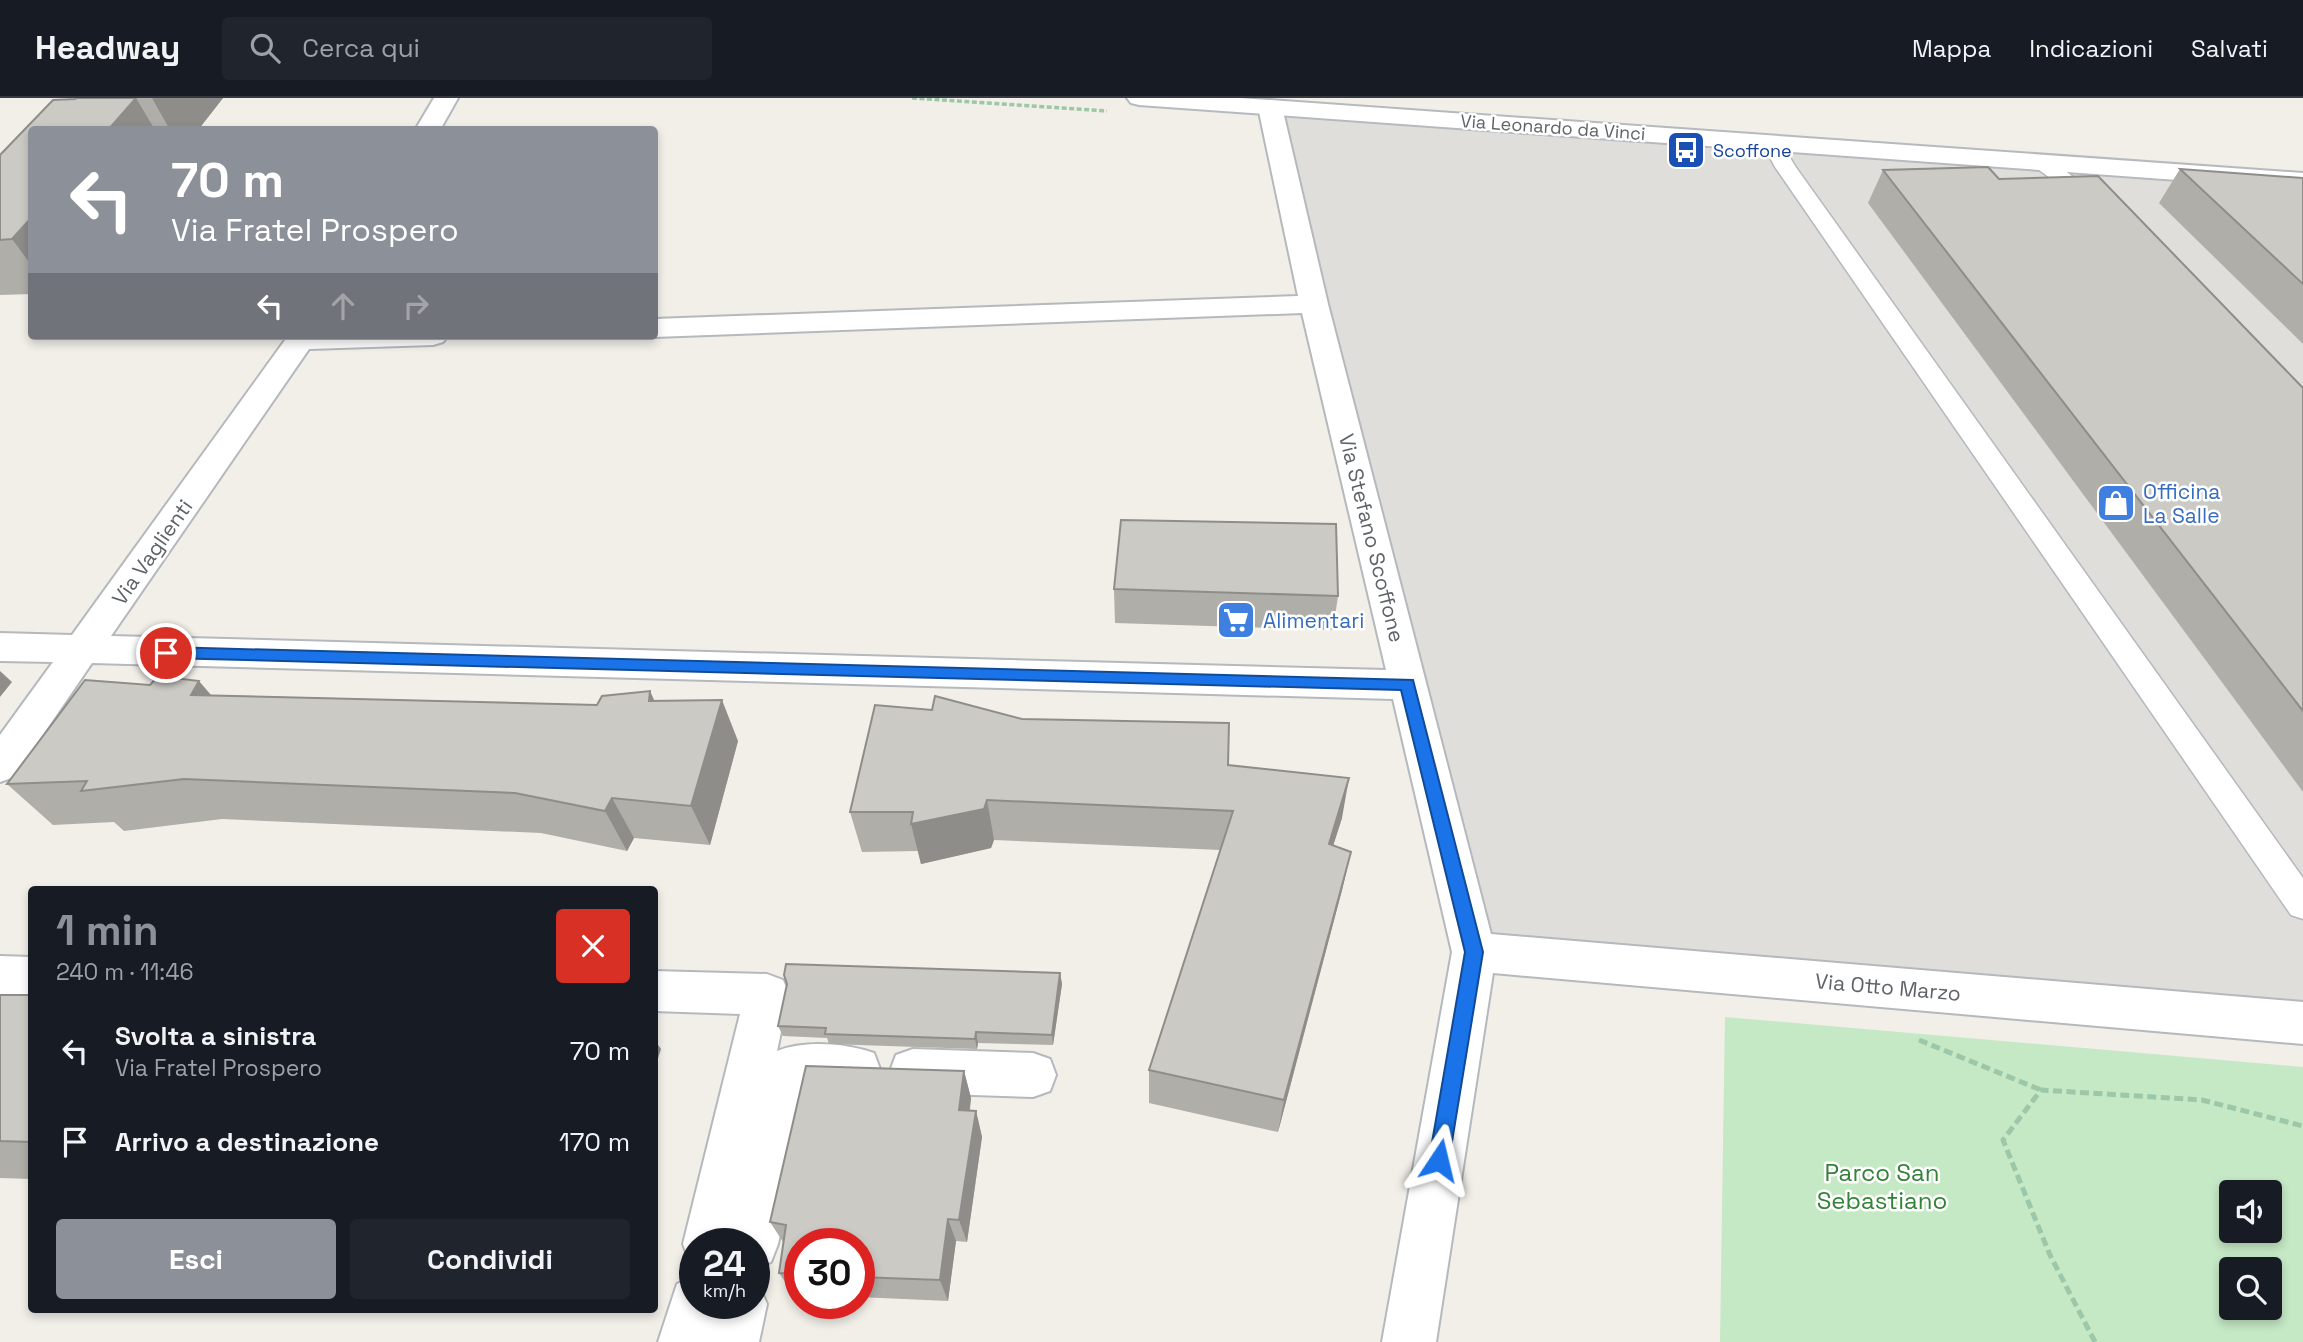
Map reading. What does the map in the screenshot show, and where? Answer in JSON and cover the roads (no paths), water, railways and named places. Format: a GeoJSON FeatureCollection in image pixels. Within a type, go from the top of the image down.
{"type":"FeatureCollection","features":[{"type":"Feature","properties":{"kind":"street"},"geometry":{"type":"LineString","coordinates":[[429,126],[446,98]]}},
{"type":"Feature","properties":{"kind":"street","name":"Via Leonardo da Vinci"},"geometry":{"type":"LineString","coordinates":[[1139,98],[2303,181]]}},
{"type":"Feature","properties":{"kind":"street","name":"Via Stefano Scoffone"},"geometry":{"type":"LineString","coordinates":[[1270,107],[1314,304],[1474,952],[1409,1342]]}},
{"type":"Feature","properties":{"kind":"street"},"geometry":{"type":"LineString","coordinates":[[658,328],[1314,304]]}},
{"type":"Feature","properties":{"kind":"street","name":"Via Vaglienti"},"geometry":{"type":"LineString","coordinates":[[0,766],[301,340]]}},
{"type":"Feature","properties":{"kind":"street"},"geometry":{"type":"LineString","coordinates":[[0,647],[1408,685]]}},
{"type":"Feature","properties":{"kind":"street","name":"Via Otto Marzo"},"geometry":{"type":"LineString","coordinates":[[1474,952],[2303,1023]]}},
{"type":"Feature","properties":{"kind":"street"},"geometry":{"type":"LineString","coordinates":[[0,976],[28,977]]}},
{"type":"Feature","properties":{"kind":"street"},"geometry":{"type":"LineString","coordinates":[[658,991],[767,994],[712,1228]]}},
{"type":"Feature","properties":{"kind":"street"},"geometry":{"type":"LineString","coordinates":[[757,1228],[792,1067],[1033,1074]]}},
{"type":"Feature","properties":{"kind":"street"},"geometry":{"type":"LineString","coordinates":[[685,1342],[691,1319]]}},
{"type":"Feature","properties":{"kind":"street"},"geometry":{"type":"LineString","coordinates":[[732,1342],[737,1319]]}},
{"type":"Feature","properties":{"kind":"lane"},"geometry":{"type":"LineString","coordinates":[[1772,143],[1785,167],[2303,905]]}},
{"type":"Feature","properties":{"kind":"lane"},"geometry":{"type":"LineString","coordinates":[[2041,162],[2077,189],[2105,220]]}},
{"type":"Feature","properties":{"kind":"place","name":"Scoffone"},"geometry":{"type":"Point","coordinates":[1686,150]}},
{"type":"Feature","properties":{"kind":"place","name":"Officina La Salle"},"geometry":{"type":"Point","coordinates":[2116,503]}},
{"type":"Feature","properties":{"kind":"place","name":"Alimentari"},"geometry":{"type":"Point","coordinates":[1236,620]}},
{"type":"Feature","properties":{"kind":"park label","name":"Parco San Sebastiano"},"geometry":{"type":"Point","coordinates":[1882,1186]}}]}
